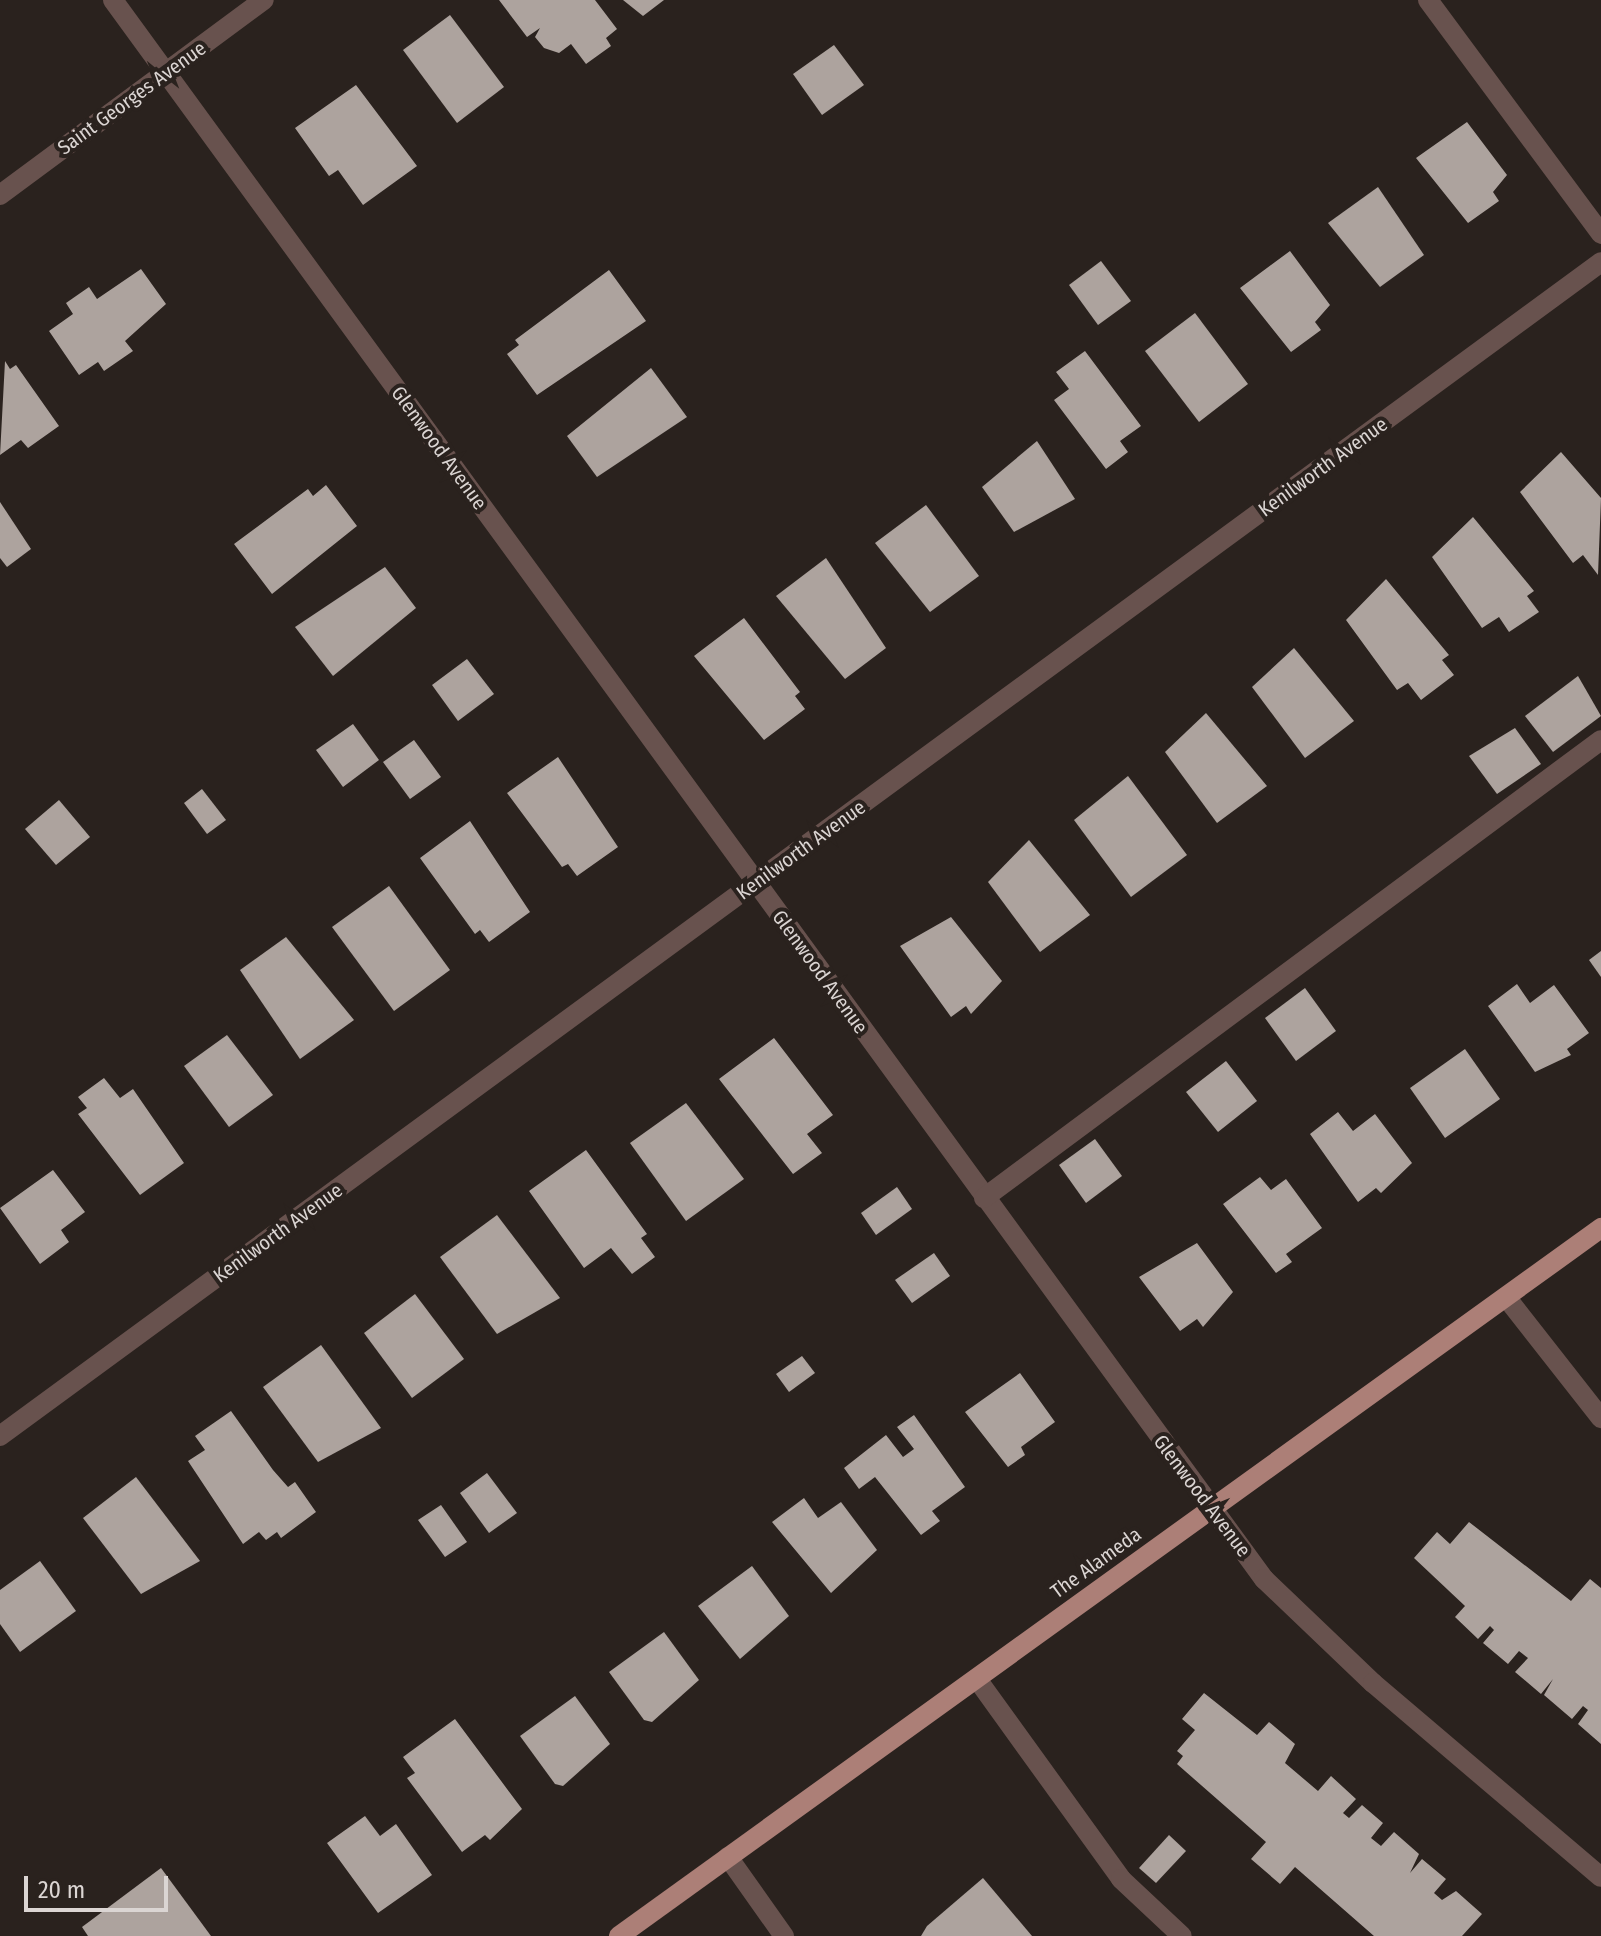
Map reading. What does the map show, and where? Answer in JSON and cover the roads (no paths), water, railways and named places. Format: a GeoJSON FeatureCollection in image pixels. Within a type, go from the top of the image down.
{"type":"FeatureCollection","features":[{"type":"Feature","properties":{"kind":"main road","name":"The Alameda"},"geometry":{"type":"LineString","coordinates":[[619,1936],[1601,1228]]}},
{"type":"Feature","properties":{"kind":"street","name":"Glenwood Avenue"},"geometry":{"type":"LineString","coordinates":[[113,0],[1264,1579],[1373,1683],[1601,1877]]}},
{"type":"Feature","properties":{"kind":"street","name":"Saint Georges Avenue"},"geometry":{"type":"LineString","coordinates":[[0,195],[264,0]]}},
{"type":"Feature","properties":{"kind":"street"},"geometry":{"type":"LineString","coordinates":[[1428,0],[1601,234]]}},
{"type":"Feature","properties":{"kind":"street","name":"Kenilworth Avenue"},"geometry":{"type":"LineString","coordinates":[[0,1436],[1601,262]]}},
{"type":"Feature","properties":{"kind":"street"},"geometry":{"type":"LineString","coordinates":[[984,1198],[1601,740]]}},
{"type":"Feature","properties":{"kind":"street"},"geometry":{"type":"LineString","coordinates":[[1506,1297],[1601,1418]]}},
{"type":"Feature","properties":{"kind":"street"},"geometry":{"type":"LineString","coordinates":[[977,1679],[1121,1879],[1182,1936]]}},
{"type":"Feature","properties":{"kind":"street"},"geometry":{"type":"LineString","coordinates":[[728,1857],[784,1936]]}}]}
